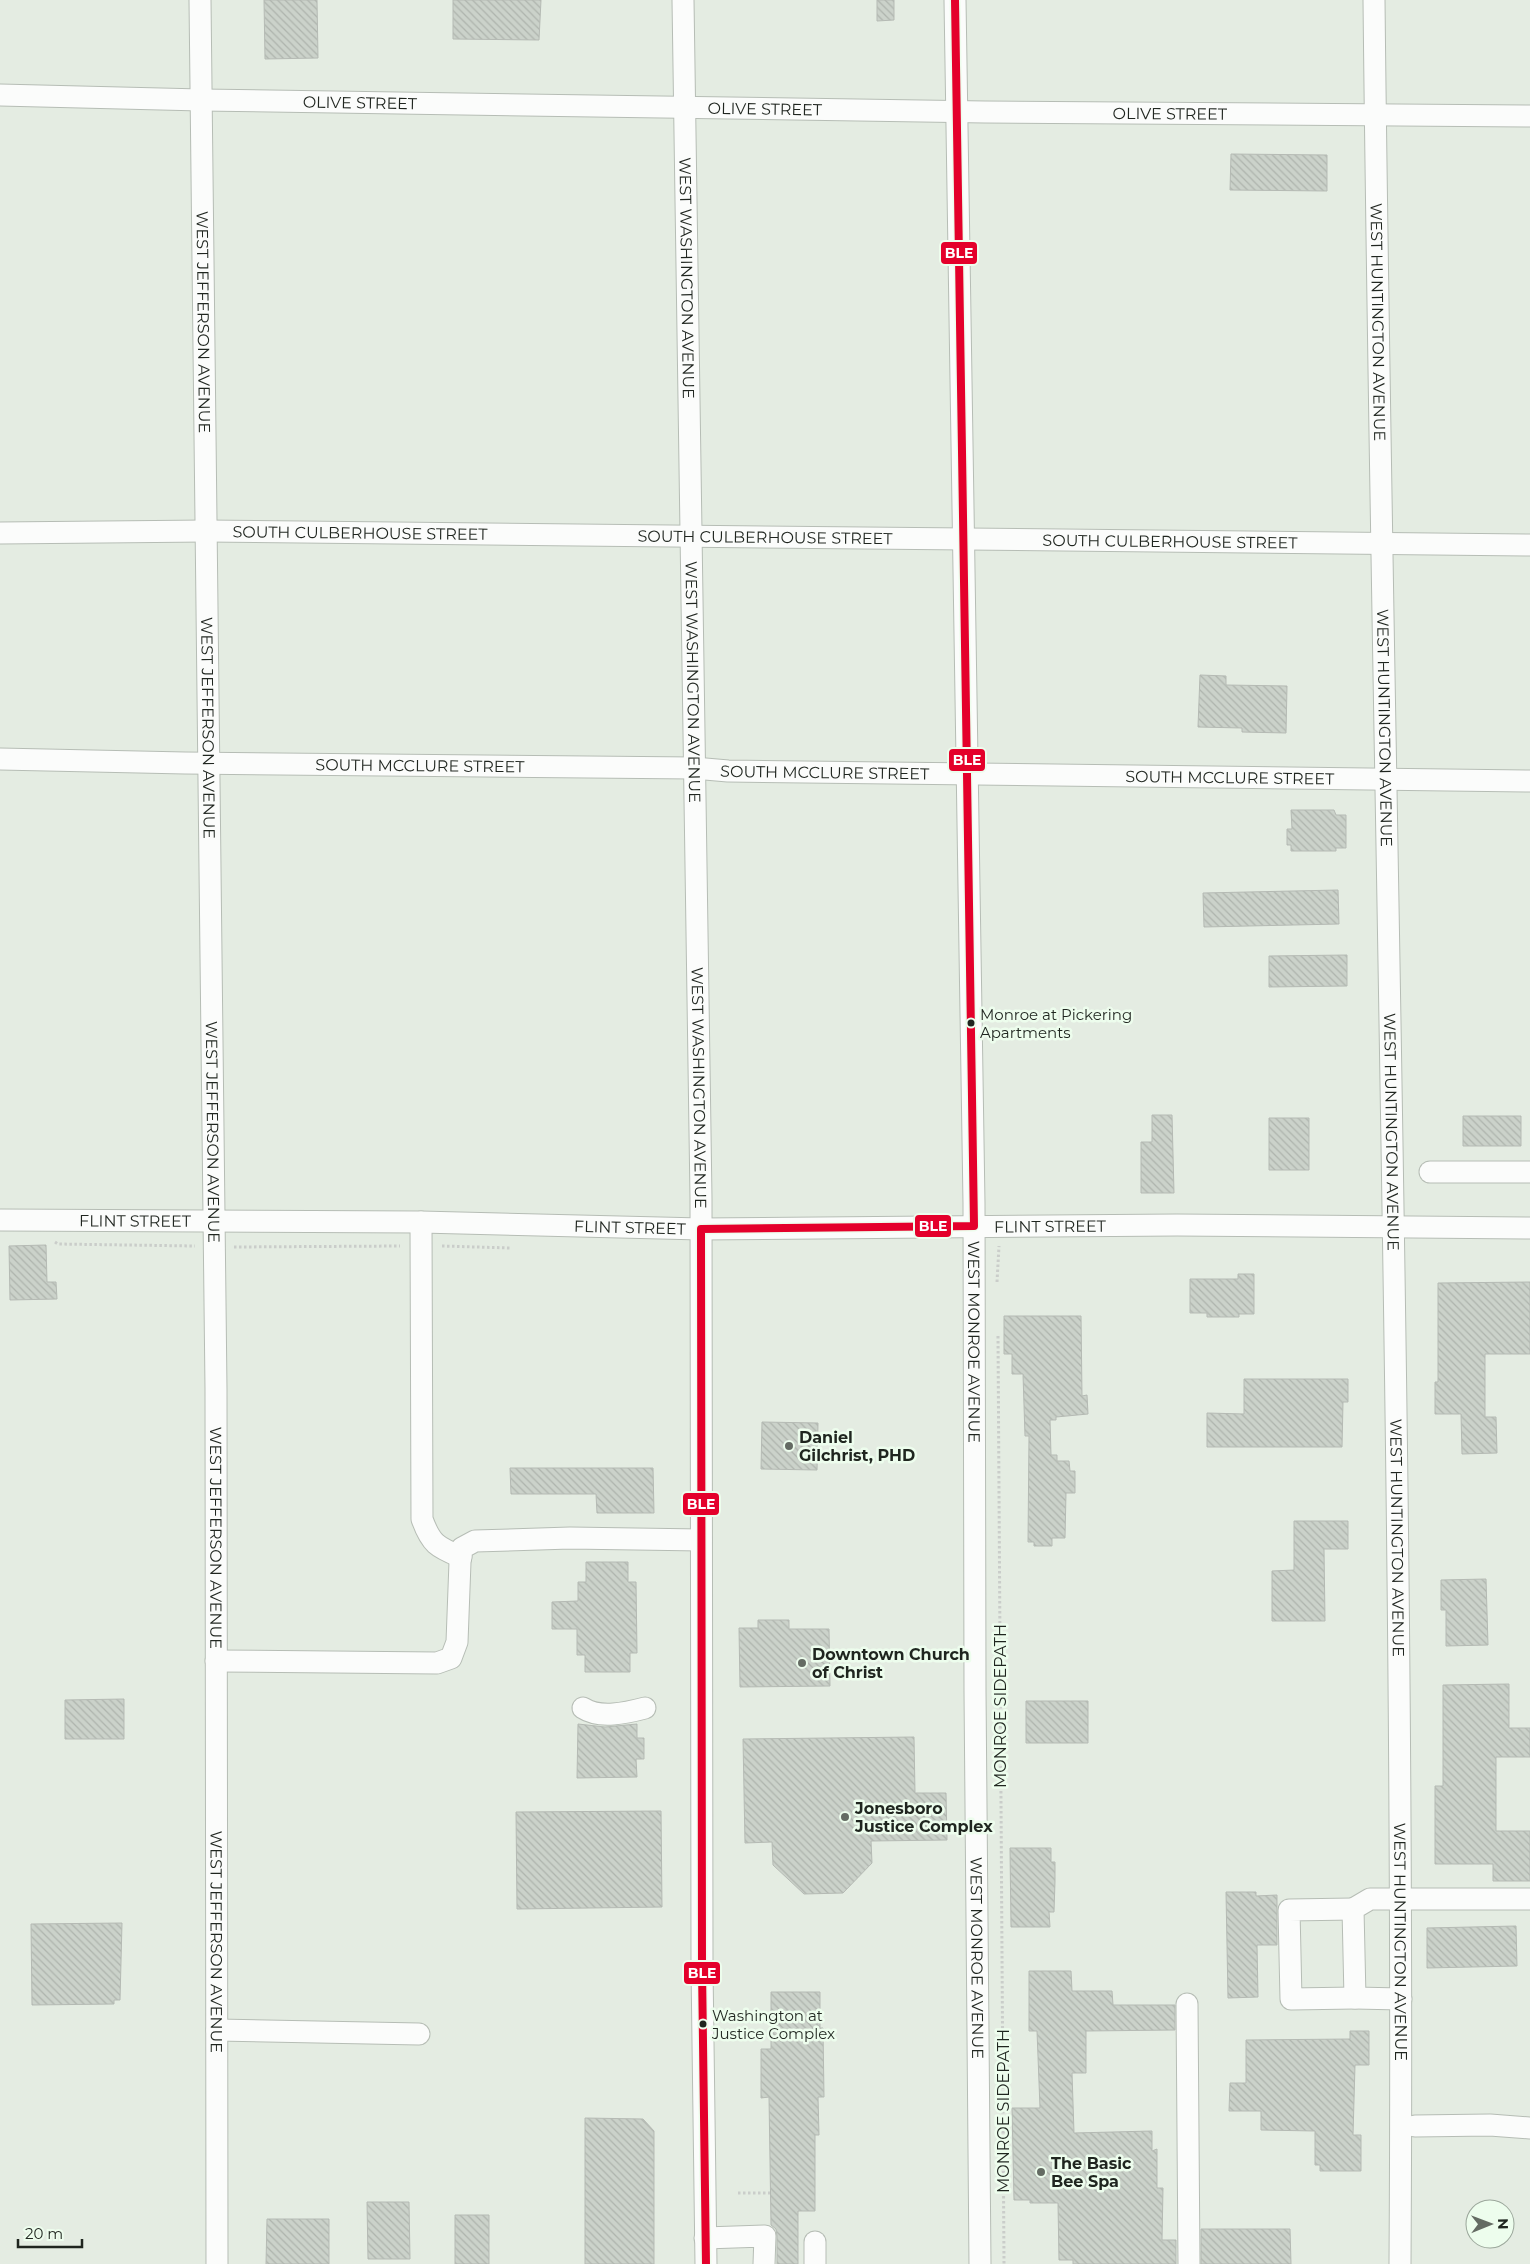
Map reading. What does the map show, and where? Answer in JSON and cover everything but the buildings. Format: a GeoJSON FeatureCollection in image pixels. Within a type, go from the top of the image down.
{"type":"FeatureCollection","features":[{"type":"Feature","properties":{"kind":"street","name":"WEST JEFFERSON AVENUE"},"geometry":{"type":"LineString","coordinates":[[200,0],[214,1221],[217,2264]]}},
{"type":"Feature","properties":{"kind":"street","name":"WEST WASHINGTON AVENUE"},"geometry":{"type":"LineString","coordinates":[[683,0],[701,1229],[702,1968],[706,2264]]}},
{"type":"Feature","properties":{"kind":"street","name":"WEST MONROE AVENUE"},"geometry":{"type":"LineString","coordinates":[[955,0],[974,1226],[975,1674],[980,2264]]}},
{"type":"Feature","properties":{"kind":"street","name":"WEST HUNTINGTON AVENUE"},"geometry":{"type":"LineString","coordinates":[[1374,0],[1388,779],[1399,1899],[1402,1999],[1400,2264]]}},
{"type":"Feature","properties":{"kind":"street","name":"OLIVE STREET"},"geometry":{"type":"LineString","coordinates":[[0,94],[201,100],[684,106],[957,112],[1530,116]]}},
{"type":"Feature","properties":{"kind":"street","name":"SOUTH CULBERHOUSE STREET"},"geometry":{"type":"LineString","coordinates":[[0,533],[206,531],[690,538],[1530,545]]}},
{"type":"Feature","properties":{"kind":"street","name":"SOUTH MCCLURE STREET"},"geometry":{"type":"LineString","coordinates":[[0,759],[694,768],[728,771],[1530,781]]}},
{"type":"Feature","properties":{"kind":"street"},"geometry":{"type":"LineString","coordinates":[[1430,1172],[1530,1172]]}},
{"type":"Feature","properties":{"kind":"street","name":"FLINT STREET"},"geometry":{"type":"LineString","coordinates":[[0,1220],[421,1222],[701,1229],[974,1226],[1530,1228]]}},
{"type":"Feature","properties":{"kind":"street"},"geometry":{"type":"LineString","coordinates":[[421,1222],[422,1519],[430,1539],[442,1549],[461,1557]]}},
{"type":"Feature","properties":{"kind":"street"},"geometry":{"type":"LineString","coordinates":[[216,1661],[437,1663],[451,1658],[457,1642],[462,1548],[475,1541],[570,1538],[701,1540]]}},
{"type":"Feature","properties":{"kind":"street"},"geometry":{"type":"LineString","coordinates":[[583,1708],[592,1714],[628,1713],[645,1708]]}},
{"type":"Feature","properties":{"kind":"street"},"geometry":{"type":"LineString","coordinates":[[1402,1999],[1291,1999],[1289,1910],[1353,1909],[1370,1899],[1530,1899]]}},
{"type":"Feature","properties":{"kind":"street"},"geometry":{"type":"LineString","coordinates":[[1353,1909],[1355,1998]]}},
{"type":"Feature","properties":{"kind":"street"},"geometry":{"type":"LineString","coordinates":[[1187,2004],[1188,2264]]}},
{"type":"Feature","properties":{"kind":"street"},"geometry":{"type":"LineString","coordinates":[[216,2030],[419,2034]]}},
{"type":"Feature","properties":{"kind":"street"},"geometry":{"type":"LineString","coordinates":[[1415,2126],[1490,2125],[1530,2128]]}},
{"type":"Feature","properties":{"kind":"street"},"geometry":{"type":"LineString","coordinates":[[705,2238],[765,2236],[764,2264]]}},
{"type":"Feature","properties":{"kind":"street"},"geometry":{"type":"LineString","coordinates":[[815,2242],[816,2264]]}},
{"type":"Feature","properties":{"kind":"path"},"geometry":{"type":"LineString","coordinates":[[997,1286],[999,1238]]}},
{"type":"Feature","properties":{"kind":"path"},"geometry":{"type":"LineString","coordinates":[[53,1241],[58,1244],[214,1247],[421,1246],[519,1248]]}},
{"type":"Feature","properties":{"kind":"path"},"geometry":{"type":"LineString","coordinates":[[974,1250],[998,1250]]}},
{"type":"Feature","properties":{"kind":"path","name":"MONROE SIDEPATH"},"geometry":{"type":"LineString","coordinates":[[998,1335],[1004,2264]]}},
{"type":"Feature","properties":{"kind":"path"},"geometry":{"type":"LineString","coordinates":[[738,2193],[770,2193]]}},
{"type":"Feature","properties":{"kind":"transit line","name":"BLE"},"geometry":{"type":"LineString","coordinates":[[706,2264],[702,1968],[701,1229],[974,1226],[955,0]]}},
{"type":"Feature","properties":{"kind":"place","name":"Monroe at Pickering Apartments"},"geometry":{"type":"Point","coordinates":[971,1023]}},
{"type":"Feature","properties":{"kind":"place","name":"Daniel Gilchrist, PHD"},"geometry":{"type":"Point","coordinates":[789,1446]}},
{"type":"Feature","properties":{"kind":"place","name":"Downtown Church of Christ"},"geometry":{"type":"Point","coordinates":[802,1663]}},
{"type":"Feature","properties":{"kind":"place","name":"Jonesboro Justice Complex"},"geometry":{"type":"Point","coordinates":[845,1817]}},
{"type":"Feature","properties":{"kind":"place","name":"Washington at Justice Complex"},"geometry":{"type":"Point","coordinates":[703,2024]}},
{"type":"Feature","properties":{"kind":"place","name":"The Basic Bee Spa"},"geometry":{"type":"Point","coordinates":[1041,2172]}}]}
